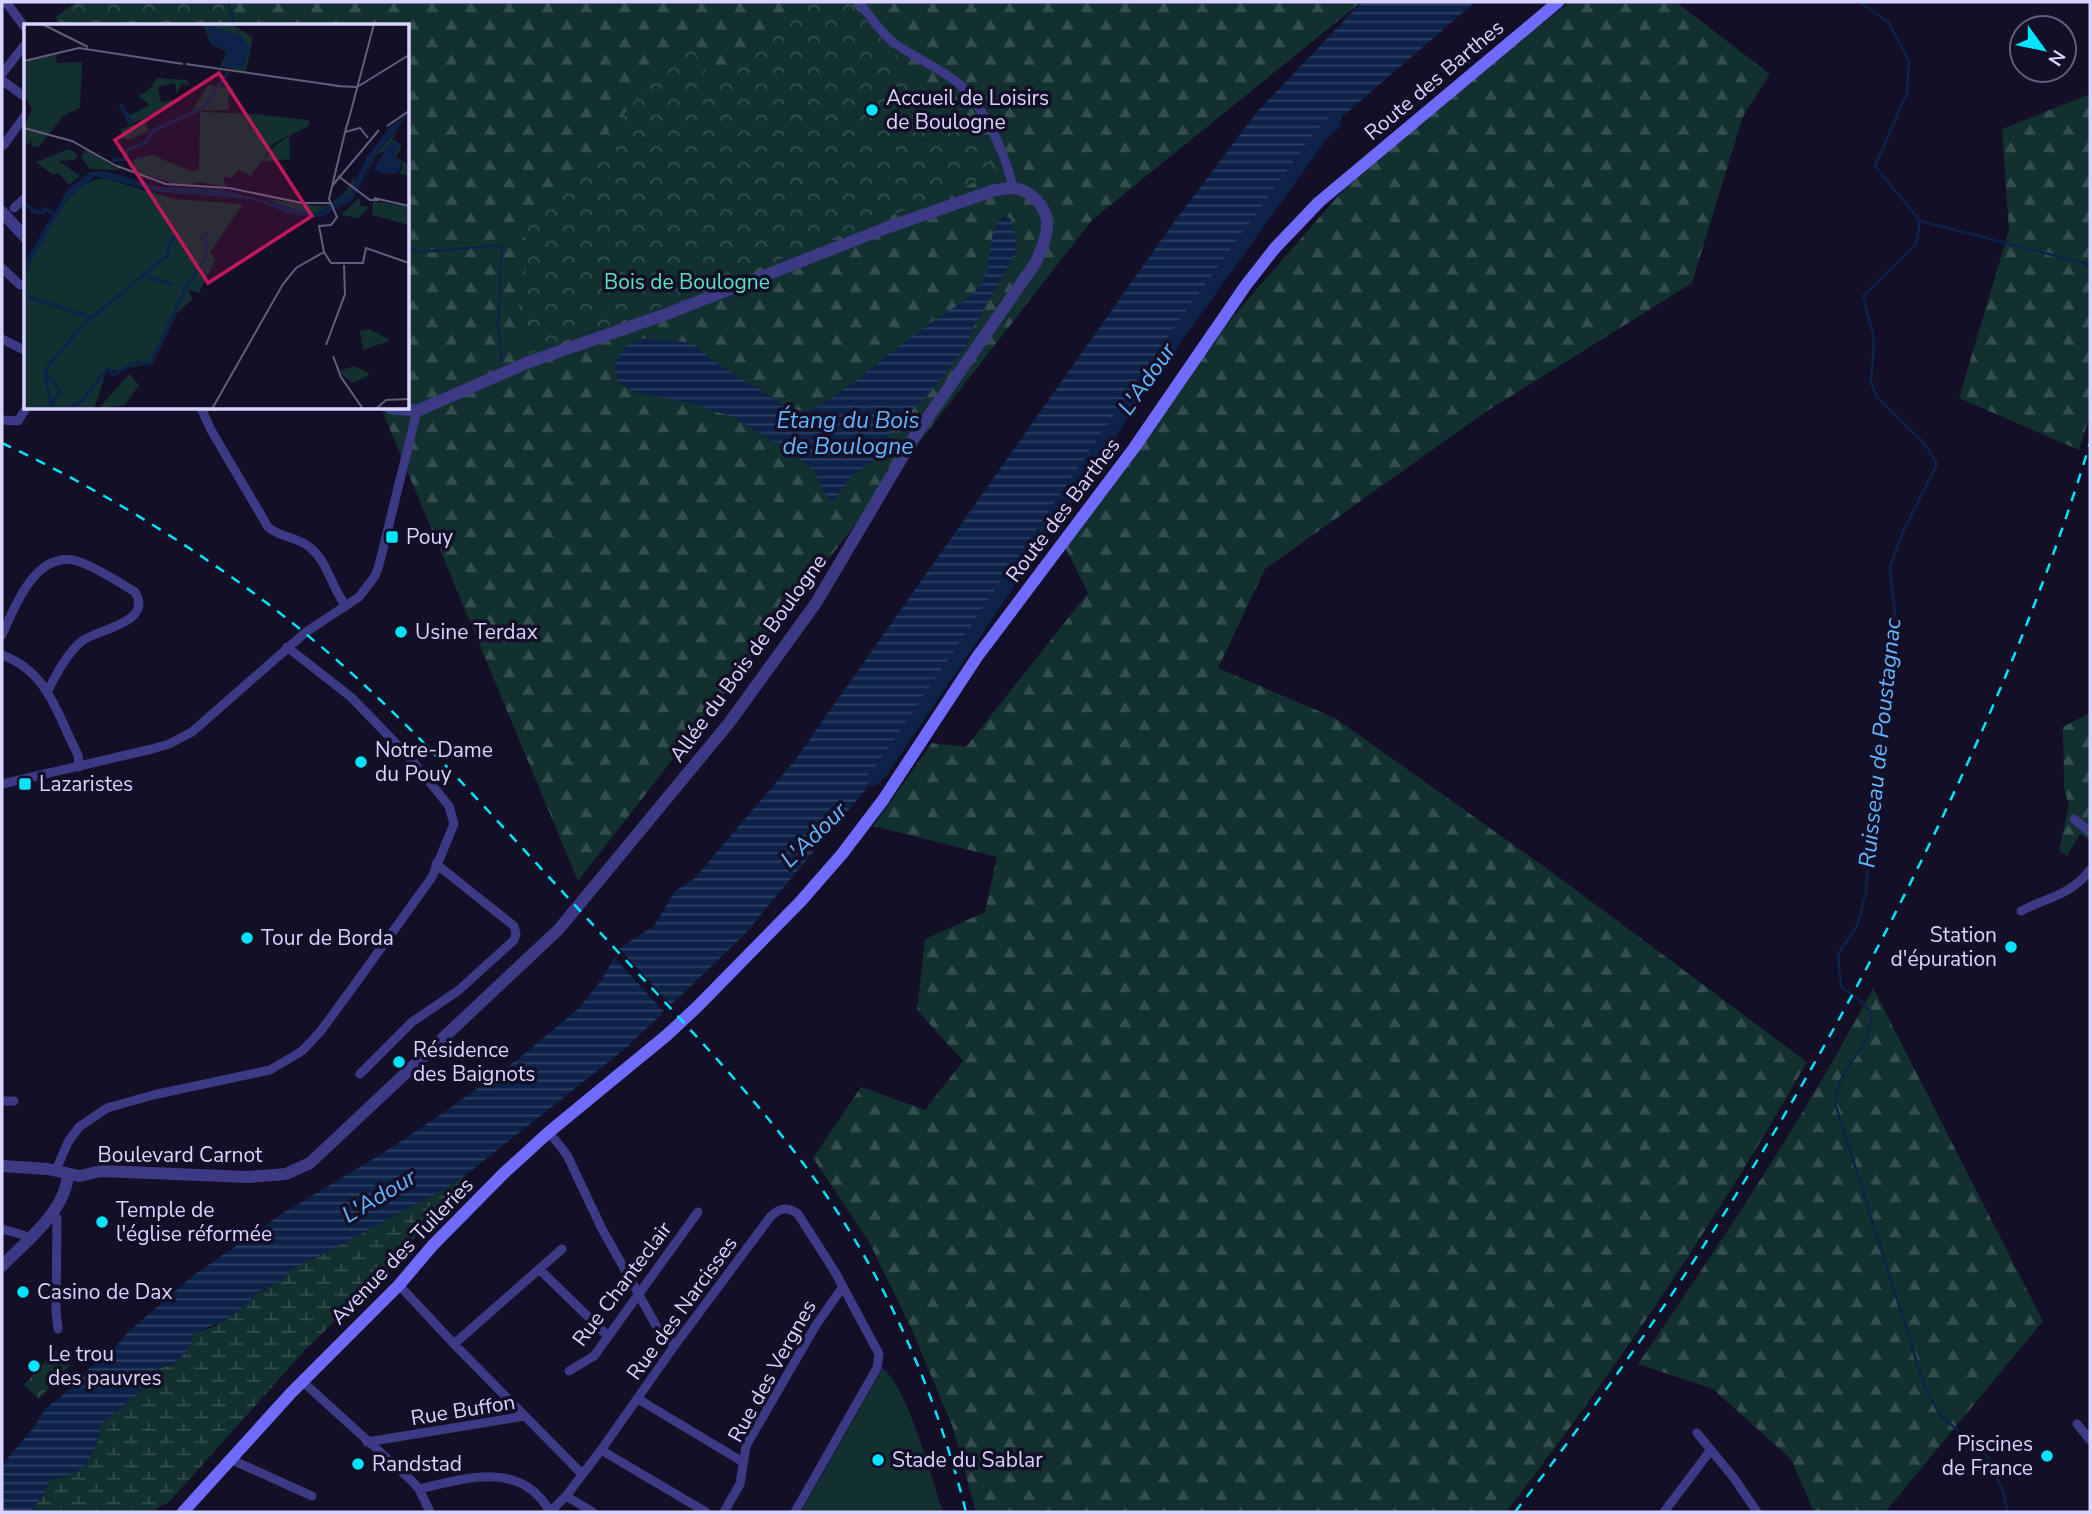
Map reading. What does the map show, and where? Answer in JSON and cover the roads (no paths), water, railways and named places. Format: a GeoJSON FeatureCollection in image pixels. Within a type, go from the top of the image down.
{"type":"FeatureCollection","features":[{"type":"Feature","properties":{"kind":"main road","name":"Route des Barthes"},"geometry":{"type":"LineString","coordinates":[[667,1035],[842,854],[883,800],[977,657],[1134,448],[1246,285],[1275,248],[1319,202],[1558,2]]}},
{"type":"Feature","properties":{"kind":"main road","name":"Avenue des Tuileries"},"geometry":{"type":"LineString","coordinates":[[183,1512],[302,1381],[399,1285],[452,1226],[549,1132],[667,1035]]}},
{"type":"Feature","properties":{"kind":"main road"},"geometry":{"type":"LineString","coordinates":[[189,1512],[195,1497]]}},
{"type":"Feature","properties":{"kind":"street"},"geometry":{"type":"LineString","coordinates":[[6,2],[24,26]]}},
{"type":"Feature","properties":{"kind":"street"},"geometry":{"type":"LineString","coordinates":[[408,410],[417,411],[520,365],[664,315],[897,224],[995,191],[1013,188],[1004,158],[969,94],[891,41],[859,3]]}},
{"type":"Feature","properties":{"kind":"street"},"geometry":{"type":"LineString","coordinates":[[2,74],[24,46]]}},
{"type":"Feature","properties":{"kind":"street"},"geometry":{"type":"LineString","coordinates":[[2,80],[24,96]]}},
{"type":"Feature","properties":{"kind":"street"},"geometry":{"type":"LineString","coordinates":[[4,145],[24,117]]}},
{"type":"Feature","properties":{"kind":"street","name":"Allée du Bois de Boulogne"},"geometry":{"type":"LineString","coordinates":[[559,929],[729,723],[816,603],[915,436],[1036,262],[1046,239],[1048,222],[1041,204],[1029,194],[1013,188]]}},
{"type":"Feature","properties":{"kind":"street"},"geometry":{"type":"LineString","coordinates":[[24,198],[8,210],[24,235]]}},
{"type":"Feature","properties":{"kind":"street"},"geometry":{"type":"LineString","coordinates":[[2,268],[20,285]]}},
{"type":"Feature","properties":{"kind":"street"},"geometry":{"type":"LineString","coordinates":[[2,339],[24,350]]}},
{"type":"Feature","properties":{"kind":"street"},"geometry":{"type":"LineString","coordinates":[[2,420],[18,421],[25,410]]}},
{"type":"Feature","properties":{"kind":"street"},"geometry":{"type":"LineString","coordinates":[[202,410],[268,527],[308,545],[316,553],[346,606]]}},
{"type":"Feature","properties":{"kind":"street"},"geometry":{"type":"LineString","coordinates":[[2,784],[161,747],[192,732],[287,647],[359,597],[379,565],[417,411]]}},
{"type":"Feature","properties":{"kind":"street"},"geometry":{"type":"LineString","coordinates":[[2,635],[22,590],[30,579],[52,564],[77,561],[135,592],[138,605],[130,620],[84,639],[75,647],[47,692]]}},
{"type":"Feature","properties":{"kind":"street"},"geometry":{"type":"LineString","coordinates":[[2,1266],[63,1198],[62,1172],[68,1142],[79,1127],[107,1108],[153,1095],[270,1070],[302,1051],[353,988],[432,877],[454,824],[449,806],[410,758],[351,697],[287,647]]}},
{"type":"Feature","properties":{"kind":"street"},"geometry":{"type":"LineString","coordinates":[[2,655],[30,669],[47,692],[78,755],[79,767]]}},
{"type":"Feature","properties":{"kind":"street"},"geometry":{"type":"LineString","coordinates":[[2074,819],[2090,832]]}},
{"type":"Feature","properties":{"kind":"street"},"geometry":{"type":"LineString","coordinates":[[359,1074],[412,1022],[458,990],[514,940],[514,926],[436,864]]}},
{"type":"Feature","properties":{"kind":"street"},"geometry":{"type":"LineString","coordinates":[[2021,911],[2055,899],[2072,888],[2090,870]]}},
{"type":"Feature","properties":{"kind":"street","name":"Boulevard Carnot"},"geometry":{"type":"LineString","coordinates":[[3,1168],[62,1172],[79,1176],[102,1171],[248,1177],[286,1174],[310,1163],[559,929]]}},
{"type":"Feature","properties":{"kind":"street"},"geometry":{"type":"LineString","coordinates":[[2,1101],[14,1101]]}},
{"type":"Feature","properties":{"kind":"street"},"geometry":{"type":"LineString","coordinates":[[549,1132],[567,1155],[603,1229],[662,1336],[675,1345]]}},
{"type":"Feature","properties":{"kind":"street","name":"Rue des Narcisses"},"geometry":{"type":"LineString","coordinates":[[550,1512],[566,1496],[601,1450],[675,1345],[777,1210],[791,1209],[798,1214],[835,1272],[842,1288]]}},
{"type":"Feature","properties":{"kind":"street","name":"Rue Chanteclair"},"geometry":{"type":"LineString","coordinates":[[569,1371],[594,1356],[698,1212]]}},
{"type":"Feature","properties":{"kind":"street"},"geometry":{"type":"LineString","coordinates":[[52,1213],[57,1218],[55,1311],[58,1329]]}},
{"type":"Feature","properties":{"kind":"street"},"geometry":{"type":"LineString","coordinates":[[2,1229],[23,1235],[27,1239]]}},
{"type":"Feature","properties":{"kind":"street"},"geometry":{"type":"LineString","coordinates":[[454,1344],[562,1249]]}},
{"type":"Feature","properties":{"kind":"street"},"geometry":{"type":"LineString","coordinates":[[539,1269],[608,1336]]}},
{"type":"Feature","properties":{"kind":"street"},"geometry":{"type":"LineString","coordinates":[[399,1285],[525,1416]]}},
{"type":"Feature","properties":{"kind":"street"},"geometry":{"type":"LineString","coordinates":[[795,1512],[880,1360],[842,1288]]}},
{"type":"Feature","properties":{"kind":"street","name":"Rue des Vergnes"},"geometry":{"type":"LineString","coordinates":[[724,1512],[740,1484],[746,1446],[816,1325],[842,1288]]}},
{"type":"Feature","properties":{"kind":"street"},"geometry":{"type":"LineString","coordinates":[[302,1381],[419,1489],[430,1512]]}},
{"type":"Feature","properties":{"kind":"street"},"geometry":{"type":"LineString","coordinates":[[638,1399],[743,1462]]}},
{"type":"Feature","properties":{"kind":"street","name":"Rue Buffon"},"geometry":{"type":"LineString","coordinates":[[367,1442],[525,1416],[582,1475]]}},
{"type":"Feature","properties":{"kind":"street"},"geometry":{"type":"LineString","coordinates":[[2077,1424],[2090,1440]]}},
{"type":"Feature","properties":{"kind":"street"},"geometry":{"type":"LineString","coordinates":[[1696,1433],[1734,1478],[1757,1512]]}},
{"type":"Feature","properties":{"kind":"street"},"geometry":{"type":"LineString","coordinates":[[601,1450],[706,1512]]}},
{"type":"Feature","properties":{"kind":"street"},"geometry":{"type":"LineString","coordinates":[[1664,1512],[1710,1451]]}},
{"type":"Feature","properties":{"kind":"street"},"geometry":{"type":"LineString","coordinates":[[230,1459],[312,1496]]}},
{"type":"Feature","properties":{"kind":"street"},"geometry":{"type":"LineString","coordinates":[[419,1489],[499,1476],[529,1486],[550,1512]]}},
{"type":"Feature","properties":{"kind":"street"},"geometry":{"type":"LineString","coordinates":[[566,1496],[593,1512]]}},
{"type":"Feature","properties":{"kind":"water"},"geometry":{"type":"Polygon","coordinates":[[[1362,2],[1475,2],[1321,135],[1151,372],[881,771],[743,936],[626,1048],[467,1174],[444,1189],[294,1268],[278,1283],[256,1293],[228,1319],[194,1333],[192,1342],[181,1357],[172,1364],[144,1376],[141,1392],[101,1424],[94,1451],[81,1469],[49,1481],[31,1512],[2,1512],[2,1465],[34,1427],[45,1409],[75,1385],[85,1372],[128,1332],[194,1275],[283,1213],[380,1155],[517,1060],[579,1008],[602,979],[620,948],[654,926],[675,891],[694,879],[795,760],[1171,226],[1256,113],[1362,2]]]}},
{"type":"Feature","properties":{"kind":"water","name":"Étang du Bois de Boulogne"},"geometry":{"type":"Polygon","coordinates":[[[1004,215],[1011,219],[1016,240],[1015,254],[972,330],[966,347],[928,395],[892,429],[882,456],[853,474],[831,504],[814,471],[789,451],[735,418],[688,402],[635,393],[618,382],[614,365],[624,347],[645,338],[693,343],[712,360],[792,410],[809,412],[840,392],[978,288],[987,270],[994,231],[1004,215]]]}},
{"type":"Feature","properties":{"kind":"waterway"},"geometry":{"type":"LineString","coordinates":[[228,2],[234,24]]}},
{"type":"Feature","properties":{"kind":"waterway","name":"Ruisseau de Poustagnac"},"geometry":{"type":"LineString","coordinates":[[1860,2],[1888,22],[1909,60],[1907,93],[1875,166],[1920,221],[1916,244],[1863,296],[1874,339],[1871,383],[1877,397],[1925,444],[1937,464],[1901,536],[1890,567],[1896,626],[1871,815],[1866,892],[1857,926],[1838,954],[1841,987],[1872,1013],[1866,1038],[1842,1077],[1835,1103],[1925,1388],[1940,1415],[1988,1457],[2002,1489],[2008,1512]]}},
{"type":"Feature","properties":{"kind":"waterway","name":"L'Adour"},"geometry":{"type":"LineString","coordinates":[[873,779],[1151,372],[1321,135],[1334,123]]}},
{"type":"Feature","properties":{"kind":"waterway"},"geometry":{"type":"LineString","coordinates":[[1920,221],[2084,263],[2090,269]]}},
{"type":"Feature","properties":{"kind":"waterway"},"geometry":{"type":"LineString","coordinates":[[410,249],[419,252],[502,245],[498,326],[502,360]]}},
{"type":"Feature","properties":{"kind":"railway"},"geometry":{"type":"LineString","coordinates":[[2,443],[102,495],[199,554],[334,657],[455,775],[710,1051],[799,1158],[826,1195],[872,1269],[927,1388],[955,1470],[966,1512]]}},
{"type":"Feature","properties":{"kind":"railway"},"geometry":{"type":"LineString","coordinates":[[1515,1512],[1632,1352],[1741,1187],[1792,1103],[1887,930],[1998,695],[2057,545],[2090,443]]}},
{"type":"Feature","properties":{"kind":"place","name":"Accueil de Loisirs de Boulogne"},"geometry":{"type":"Point","coordinates":[872,110]}},
{"type":"Feature","properties":{"kind":"place","name":"Pouy"},"geometry":{"type":"Point","coordinates":[392,537]}},
{"type":"Feature","properties":{"kind":"place","name":"Usine Terdax"},"geometry":{"type":"Point","coordinates":[401,632]}},
{"type":"Feature","properties":{"kind":"place","name":"Notre-Dame du Pouy"},"geometry":{"type":"Point","coordinates":[361,762]}},
{"type":"Feature","properties":{"kind":"place","name":"Lazaristes"},"geometry":{"type":"Point","coordinates":[25,784]}},
{"type":"Feature","properties":{"kind":"place","name":"Tour de Borda"},"geometry":{"type":"Point","coordinates":[247,938]}},
{"type":"Feature","properties":{"kind":"place","name":"Station d'épuration"},"geometry":{"type":"Point","coordinates":[2011,947]}},
{"type":"Feature","properties":{"kind":"place","name":"Résidence des Baignots"},"geometry":{"type":"Point","coordinates":[399,1062]}},
{"type":"Feature","properties":{"kind":"place","name":"Temple de l'église réformée"},"geometry":{"type":"Point","coordinates":[102,1222]}},
{"type":"Feature","properties":{"kind":"place","name":"Casino de Dax"},"geometry":{"type":"Point","coordinates":[23,1292]}},
{"type":"Feature","properties":{"kind":"place","name":"Le trou des pauvres"},"geometry":{"type":"Point","coordinates":[34,1366]}},
{"type":"Feature","properties":{"kind":"place","name":"Piscines de France"},"geometry":{"type":"Point","coordinates":[2047,1456]}},
{"type":"Feature","properties":{"kind":"place","name":"Stade du Sablar"},"geometry":{"type":"Point","coordinates":[878,1460]}},
{"type":"Feature","properties":{"kind":"place","name":"Randstad"},"geometry":{"type":"Point","coordinates":[358,1464]}},
{"type":"Feature","properties":{"kind":"park label","name":"Bois de Boulogne"},"geometry":{"type":"Point","coordinates":[687,282]}}]}
